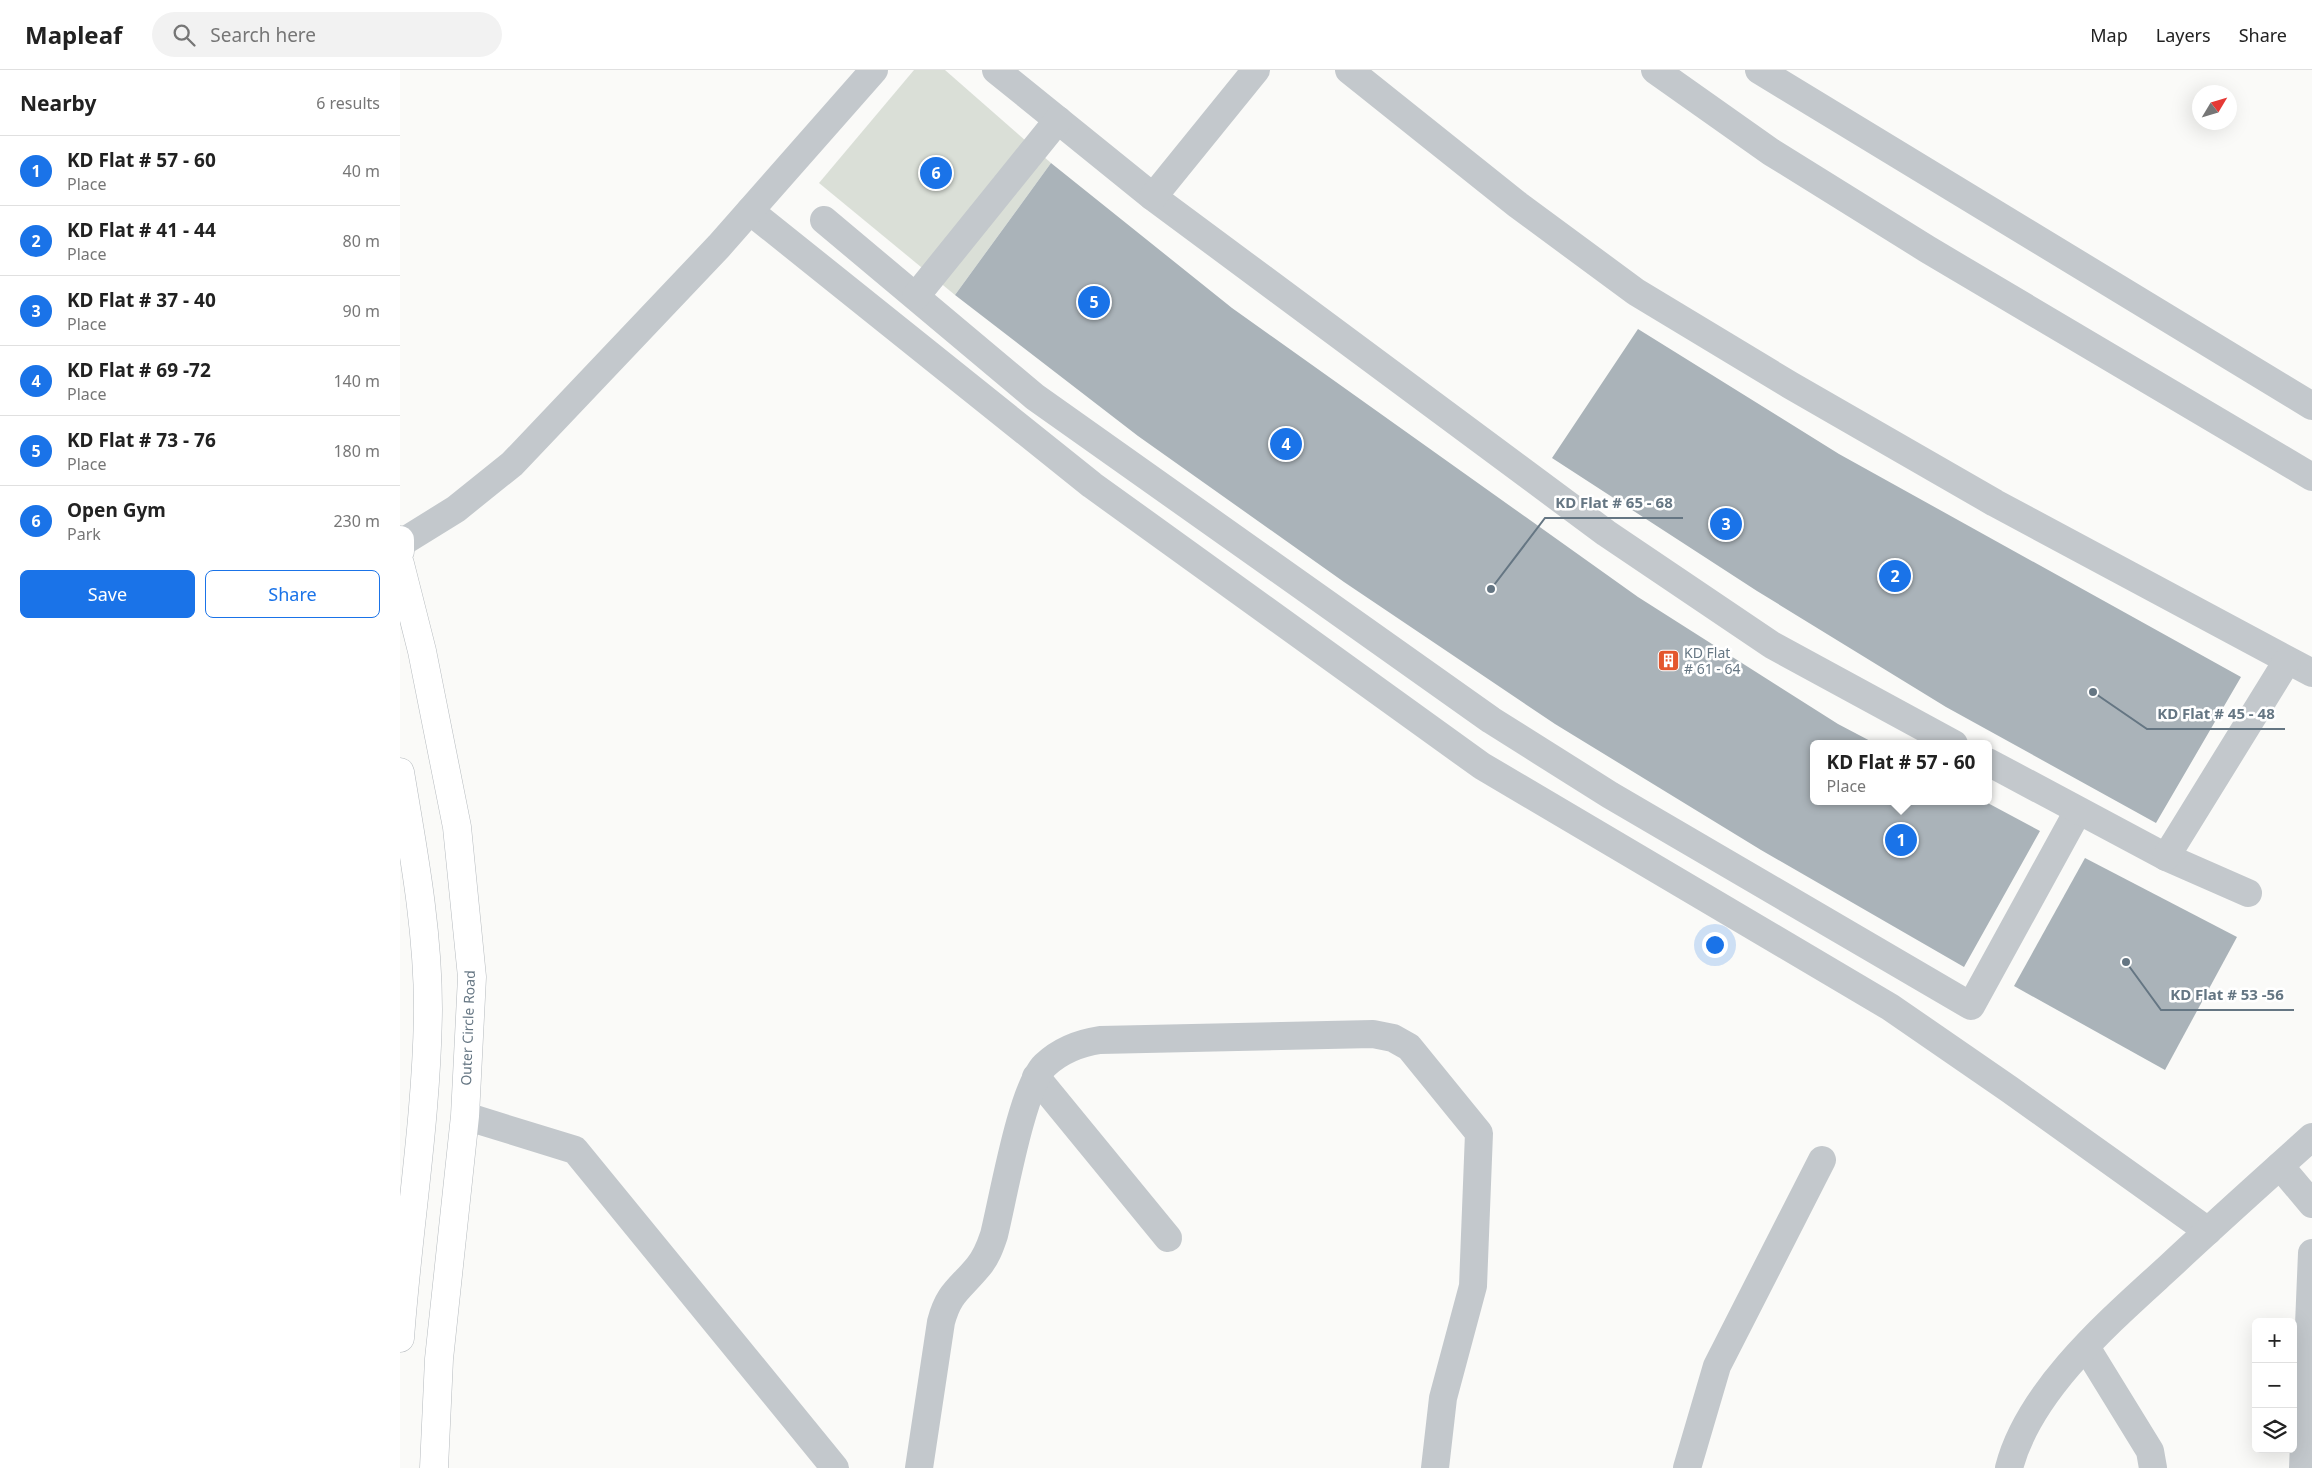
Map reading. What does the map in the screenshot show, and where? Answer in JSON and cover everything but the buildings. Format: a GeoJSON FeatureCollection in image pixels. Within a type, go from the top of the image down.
{"type":"FeatureCollection","features":[{"type":"Feature","properties":{"kind":"main road","name":"Outer Circle Road"},"geometry":{"type":"LineString","coordinates":[[400,550],[457,827],[472,977],[465,1116],[440,1359],[434,1468]]}},
{"type":"Feature","properties":{"kind":"main road"},"geometry":{"type":"LineString","coordinates":[[400,772],[425,924],[428,1009],[419,1154],[400,1338]]}},
{"type":"Feature","properties":{"kind":"street"},"geometry":{"type":"LineString","coordinates":[[400,550],[456,509],[512,464],[750,211],[874,70]]}},
{"type":"Feature","properties":{"kind":"street"},"geometry":{"type":"LineString","coordinates":[[996,70],[1153,197],[1606,533],[1772,645],[1947,740]]}},
{"type":"Feature","properties":{"kind":"street"},"geometry":{"type":"LineString","coordinates":[[1153,197],[1256,70]]}},
{"type":"Feature","properties":{"kind":"street"},"geometry":{"type":"LineString","coordinates":[[1349,70],[1518,204],[1636,292],[1790,385],[1986,498],[2312,673]]}},
{"type":"Feature","properties":{"kind":"street"},"geometry":{"type":"LineString","coordinates":[[1655,70],[1795,167],[1927,249],[2312,477]]}},
{"type":"Feature","properties":{"kind":"street"},"geometry":{"type":"LineString","coordinates":[[1759,70],[2312,406]]}},
{"type":"Feature","properties":{"kind":"street"},"geometry":{"type":"LineString","coordinates":[[916,296],[1058,120]]}},
{"type":"Feature","properties":{"kind":"street"},"geometry":{"type":"LineString","coordinates":[[750,211],[1092,486],[1482,766],[1890,1007],[2208,1231]]}},
{"type":"Feature","properties":{"kind":"street"},"geometry":{"type":"LineString","coordinates":[[824,220],[1035,397],[1491,720],[1610,795],[1971,1006],[2078,811]]}},
{"type":"Feature","properties":{"kind":"street"},"geometry":{"type":"LineString","coordinates":[[2166,857],[2287,661]]}},
{"type":"Feature","properties":{"kind":"street"},"geometry":{"type":"LineString","coordinates":[[1992,764],[2166,857],[2248,893]]}},
{"type":"Feature","properties":{"kind":"street"},"geometry":{"type":"LineString","coordinates":[[919,1468],[941,1322],[946,1305],[955,1290],[979,1266],[988,1251],[994,1236],[1027,1100],[1036,1077],[1045,1065],[1062,1052],[1081,1043],[1100,1040],[1372,1034],[1393,1038],[1409,1047],[1479,1133],[1474,1286],[1443,1398],[1435,1468]]}},
{"type":"Feature","properties":{"kind":"street"},"geometry":{"type":"LineString","coordinates":[[1036,1077],[1168,1238]]}},
{"type":"Feature","properties":{"kind":"street"},"geometry":{"type":"LineString","coordinates":[[465,1116],[575,1150],[834,1468]]}},
{"type":"Feature","properties":{"kind":"street"},"geometry":{"type":"LineString","coordinates":[[2009,1468],[2015,1444],[2061,1371],[2208,1231],[2312,1137]]}},
{"type":"Feature","properties":{"kind":"street"},"geometry":{"type":"LineString","coordinates":[[1687,1468],[1717,1366],[1822,1160]]}},
{"type":"Feature","properties":{"kind":"street"},"geometry":{"type":"LineString","coordinates":[[2280,1166],[2312,1204]]}},
{"type":"Feature","properties":{"kind":"street"},"geometry":{"type":"LineString","coordinates":[[2303,1468],[2312,1253]]}},
{"type":"Feature","properties":{"kind":"street"},"geometry":{"type":"LineString","coordinates":[[2086,1347],[2150,1451],[2153,1468]]}},
{"type":"Feature","properties":{"kind":"shaded area"},"geometry":{"type":"Polygon","coordinates":[[[914,70],[945,70],[1051,163],[955,295],[819,183],[914,70]]]}},
{"type":"Feature","properties":{"kind":"place","name":"Open Gym"},"geometry":{"type":"Point","coordinates":[936,173]}},
{"type":"Feature","properties":{"kind":"place","name":"KD Flat # 73 - 76"},"geometry":{"type":"Point","coordinates":[1094,302]}},
{"type":"Feature","properties":{"kind":"place","name":"KD Flat # 69 -72"},"geometry":{"type":"Point","coordinates":[1286,444]}},
{"type":"Feature","properties":{"kind":"place","name":"KD Flat # 37 - 40"},"geometry":{"type":"Point","coordinates":[1726,524]}},
{"type":"Feature","properties":{"kind":"place","name":"KD Flat # 41 - 44"},"geometry":{"type":"Point","coordinates":[1895,576]}},
{"type":"Feature","properties":{"kind":"place","name":"KD Flat # 65 - 68"},"geometry":{"type":"Point","coordinates":[1491,589]}},
{"type":"Feature","properties":{"kind":"place","name":"KD Flat # 61 - 64"},"geometry":{"type":"Point","coordinates":[1668,661]}},
{"type":"Feature","properties":{"kind":"place","name":"KD Flat # 45 - 48"},"geometry":{"type":"Point","coordinates":[2093,692]}},
{"type":"Feature","properties":{"kind":"place","name":"KD Flat # 57 - 60"},"geometry":{"type":"Point","coordinates":[1901,840]}},
{"type":"Feature","properties":{"kind":"place","name":"KD Flat # 53 -56"},"geometry":{"type":"Point","coordinates":[2126,962]}}]}
